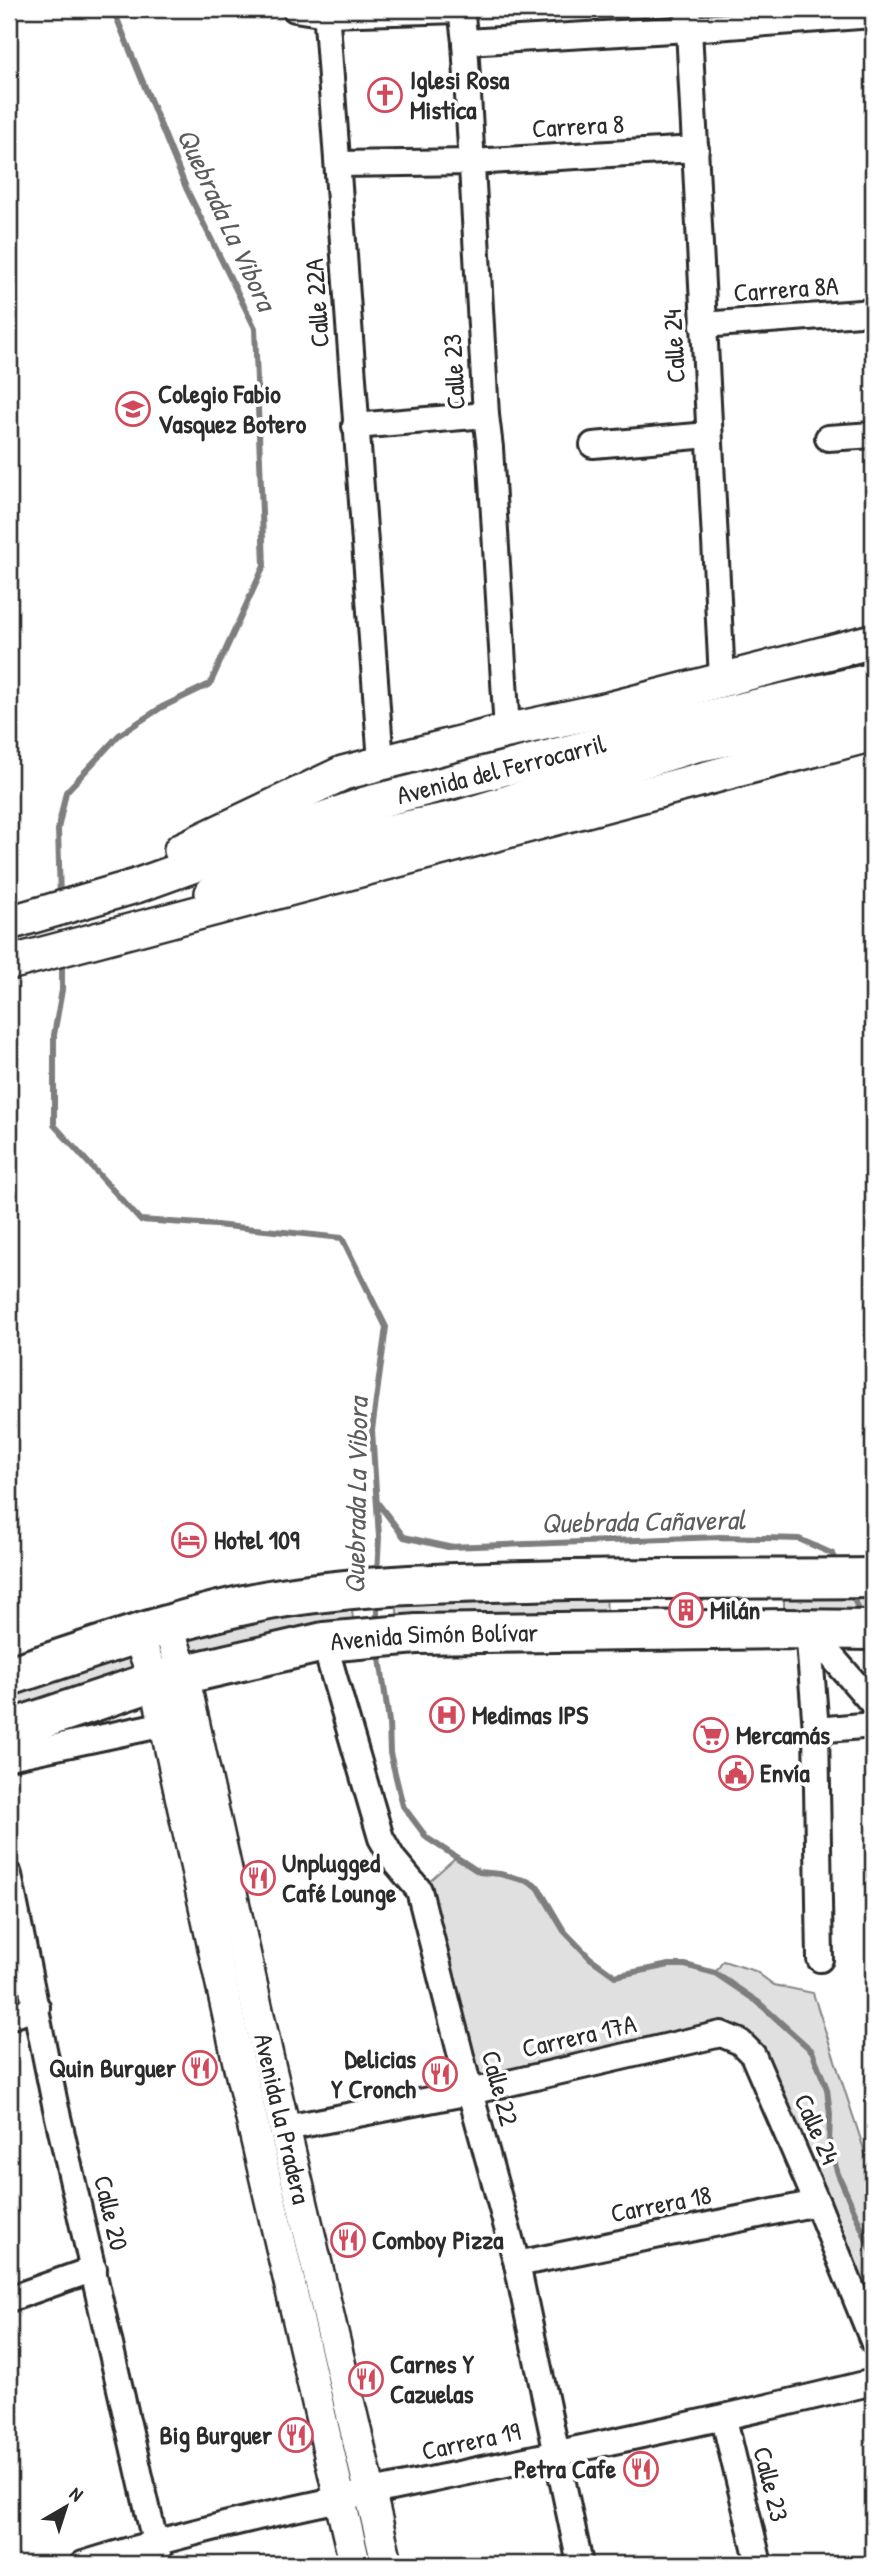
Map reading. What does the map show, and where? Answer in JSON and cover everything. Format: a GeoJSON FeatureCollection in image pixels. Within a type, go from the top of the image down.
{"type":"FeatureCollection","features":[{"type":"Feature","properties":{"kind":"main road"},"geometry":{"type":"LineString","coordinates":[[136,886],[174,854],[343,773],[507,731],[609,709],[873,641]]}},
{"type":"Feature","properties":{"kind":"main road","name":"Avenida del Ferrocarril"},"geometry":{"type":"LineString","coordinates":[[18,921],[366,820],[691,721],[873,680]]}},
{"type":"Feature","properties":{"kind":"main road","name":"Avenida del Ferrocarril"},"geometry":{"type":"LineString","coordinates":[[151,926],[234,881],[366,820],[457,818],[696,745],[873,710]]}},
{"type":"Feature","properties":{"kind":"main road"},"geometry":{"type":"LineString","coordinates":[[24,959],[873,734]]}},
{"type":"Feature","properties":{"kind":"main road","name":"Avenida Simón Bolívar"},"geometry":{"type":"LineString","coordinates":[[9,1676],[229,1608],[349,1589],[395,1584],[620,1579],[873,1578]]}},
{"type":"Feature","properties":{"kind":"main road","name":"Avenida Simón Bolívar"},"geometry":{"type":"LineString","coordinates":[[9,1731],[169,1677],[340,1641],[398,1635],[839,1630]]}},
{"type":"Feature","properties":{"kind":"street"},"geometry":{"type":"LineString","coordinates":[[295,9],[326,12],[461,9]]}},
{"type":"Feature","properties":{"kind":"street","name":"Calle 23"},"geometry":{"type":"LineString","coordinates":[[461,9],[507,731]]}},
{"type":"Feature","properties":{"kind":"street","name":"Calle 22A"},"geometry":{"type":"LineString","coordinates":[[326,12],[381,762]]}},
{"type":"Feature","properties":{"kind":"street"},"geometry":{"type":"LineString","coordinates":[[465,42],[688,19],[873,15]]}},
{"type":"Feature","properties":{"kind":"street","name":"Calle 24"},"geometry":{"type":"LineString","coordinates":[[688,19],[722,679]]}},
{"type":"Feature","properties":{"kind":"street","name":"Carrera 8"},"geometry":{"type":"LineString","coordinates":[[338,164],[472,162],[696,149]]}},
{"type":"Feature","properties":{"kind":"street","name":"Carrera 8A"},"geometry":{"type":"LineString","coordinates":[[703,325],[873,312]]}},
{"type":"Feature","properties":{"kind":"street"},"geometry":{"type":"LineString","coordinates":[[355,426],[486,415]]}},
{"type":"Feature","properties":{"kind":"street"},"geometry":{"type":"LineString","coordinates":[[593,445],[709,435]]}},
{"type":"Feature","properties":{"kind":"street"},"geometry":{"type":"LineString","coordinates":[[828,438],[873,435]]}},
{"type":"Feature","properties":{"kind":"street"},"geometry":{"type":"LineString","coordinates":[[152,1630],[169,1677]]}},
{"type":"Feature","properties":{"kind":"street"},"geometry":{"type":"LineString","coordinates":[[839,1630],[873,1704]]}},
{"type":"Feature","properties":{"kind":"street"},"geometry":{"type":"LineString","coordinates":[[820,1959],[816,1730],[839,1630]]}},
{"type":"Feature","properties":{"kind":"street","name":"Calle 22"},"geometry":{"type":"LineString","coordinates":[[340,1641],[381,1838],[393,1859],[419,1890],[517,2264],[580,2564]]}},
{"type":"Feature","properties":{"kind":"street","name":"Avenida la Pradera"},"geometry":{"type":"LineString","coordinates":[[169,1677],[165,1724],[239,2065],[355,2564]]}},
{"type":"Feature","properties":{"kind":"street","name":"Avenida la Pradera"},"geometry":{"type":"LineString","coordinates":[[169,1677],[286,2129],[387,2564]]}},
{"type":"Feature","properties":{"kind":"street"},"geometry":{"type":"LineString","coordinates":[[9,1757],[165,1724]]}},
{"type":"Feature","properties":{"kind":"street"},"geometry":{"type":"LineString","coordinates":[[816,1730],[873,1725]]}},
{"type":"Feature","properties":{"kind":"street","name":"Calle 20"},"geometry":{"type":"LineString","coordinates":[[9,1875],[55,2104],[157,2553]]}},
{"type":"Feature","properties":{"kind":"street"},"geometry":{"type":"LineString","coordinates":[[9,2017],[37,2007]]}},
{"type":"Feature","properties":{"kind":"street","name":"Calle 24"},"geometry":{"type":"LineString","coordinates":[[721,2034],[740,2042],[752,2055],[817,2203],[873,2341]]}},
{"type":"Feature","properties":{"kind":"street","name":"Carrera 17A"},"geometry":{"type":"LineString","coordinates":[[286,2129],[470,2092],[721,2034]]}},
{"type":"Feature","properties":{"kind":"street","name":"Carrera 18"},"geometry":{"type":"LineString","coordinates":[[517,2264],[817,2203]]}},
{"type":"Feature","properties":{"kind":"street"},"geometry":{"type":"LineString","coordinates":[[9,2299],[94,2269]]}},
{"type":"Feature","properties":{"kind":"street","name":"Carrera 19"},"geometry":{"type":"LineString","coordinates":[[83,2564],[157,2553],[340,2498],[724,2419],[873,2382]]}},
{"type":"Feature","properties":{"kind":"street","name":"Calle 23"},"geometry":{"type":"LineString","coordinates":[[724,2419],[760,2564]]}},
{"type":"Feature","properties":{"kind":"shaded area"},"geometry":{"type":"Polygon","coordinates":[[[784,1593],[873,1593],[873,1617],[784,1616],[784,1593]]]}},
{"type":"Feature","properties":{"kind":"shaded area"},"geometry":{"type":"Polygon","coordinates":[[[606,1594],[607,1616],[398,1622],[396,1598],[606,1594]]]}},
{"type":"Feature","properties":{"kind":"shaded area"},"geometry":{"type":"Polygon","coordinates":[[[351,1602],[354,1627],[179,1663],[172,1637],[351,1602]]]}},
{"type":"Feature","properties":{"kind":"shaded area"},"geometry":{"type":"Polygon","coordinates":[[[141,1646],[151,1670],[9,1717],[9,1690],[141,1646]]]}},
{"type":"Feature","properties":{"kind":"shaded area"},"geometry":{"type":"Polygon","coordinates":[[[456,1857],[479,1872],[500,1874],[527,1881],[538,1887],[564,1931],[590,1958],[615,1976],[669,1965],[685,1965],[715,1973],[723,1961],[755,1971],[774,1985],[813,1993],[873,2177],[873,2341],[740,2042],[470,2092],[419,1890],[456,1857]]]}},
{"type":"Feature","properties":{"kind":"waterway","name":"Quebrada La Vibora"},"geometry":{"type":"LineString","coordinates":[[60,898],[58,829],[66,792],[119,735],[162,707],[210,684],[264,566],[255,328],[187,190],[113,9]]}},
{"type":"Feature","properties":{"kind":"waterway","name":"Quebrada La Vibora"},"geometry":{"type":"LineString","coordinates":[[62,961],[62,990],[54,1035],[54,1125],[140,1220],[342,1238],[386,1327],[372,1430],[379,1537],[377,1574]]}},
{"type":"Feature","properties":{"kind":"waterway","name":"Quebrada Cañaveral"},"geometry":{"type":"LineString","coordinates":[[377,1502],[404,1537],[448,1547],[720,1537],[799,1539],[833,1554],[838,1565]]}},
{"type":"Feature","properties":{"kind":"waterway","name":"Quebrada Cañaveral"},"geometry":{"type":"LineString","coordinates":[[850,1591],[862,1616]]}},
{"type":"Feature","properties":{"kind":"waterway","name":"Quebrada La Vibora"},"geometry":{"type":"LineString","coordinates":[[377,1598],[377,1626]]}},
{"type":"Feature","properties":{"kind":"waterway","name":"Quebrada La Vibora"},"geometry":{"type":"LineString","coordinates":[[379,1651],[389,1722],[390,1753],[403,1806],[427,1838],[479,1872],[500,1874],[527,1881],[538,1887],[564,1931],[590,1958],[615,1976],[669,1965],[685,1965],[715,1973],[758,2002],[812,2051],[827,2089],[829,2144],[838,2174],[873,2254]]}},
{"type":"Feature","properties":{"kind":"place","name":"Iglesi Rosa Mistica"},"geometry":{"type":"Point","coordinates":[385,95]}},
{"type":"Feature","properties":{"kind":"place","name":"Colegio Fabio Vasquez Botero"},"geometry":{"type":"Point","coordinates":[133,409]}},
{"type":"Feature","properties":{"kind":"place","name":"Hotel 109"},"geometry":{"type":"Point","coordinates":[189,1540]}},
{"type":"Feature","properties":{"kind":"place","name":"Milán"},"geometry":{"type":"Point","coordinates":[686,1610]}},
{"type":"Feature","properties":{"kind":"place","name":"Medimas IPS"},"geometry":{"type":"Point","coordinates":[447,1715]}},
{"type":"Feature","properties":{"kind":"place","name":"Mercamás"},"geometry":{"type":"Point","coordinates":[711,1735]}},
{"type":"Feature","properties":{"kind":"place","name":"Envía"},"geometry":{"type":"Point","coordinates":[736,1773]}},
{"type":"Feature","properties":{"kind":"place","name":"Unplugged Café Lounge"},"geometry":{"type":"Point","coordinates":[258,1878]}},
{"type":"Feature","properties":{"kind":"place","name":"Quin Burguer"},"geometry":{"type":"Point","coordinates":[200,2068]}},
{"type":"Feature","properties":{"kind":"place","name":"Delicias Y Cronch"},"geometry":{"type":"Point","coordinates":[440,2074]}},
{"type":"Feature","properties":{"kind":"place","name":"Comboy Pizza"},"geometry":{"type":"Point","coordinates":[348,2240]}},
{"type":"Feature","properties":{"kind":"place","name":"Carnes Y Cazuelas"},"geometry":{"type":"Point","coordinates":[366,2379]}},
{"type":"Feature","properties":{"kind":"place","name":"Big Burguer"},"geometry":{"type":"Point","coordinates":[296,2435]}},
{"type":"Feature","properties":{"kind":"place","name":"Petra Cafe"},"geometry":{"type":"Point","coordinates":[641,2469]}}]}
